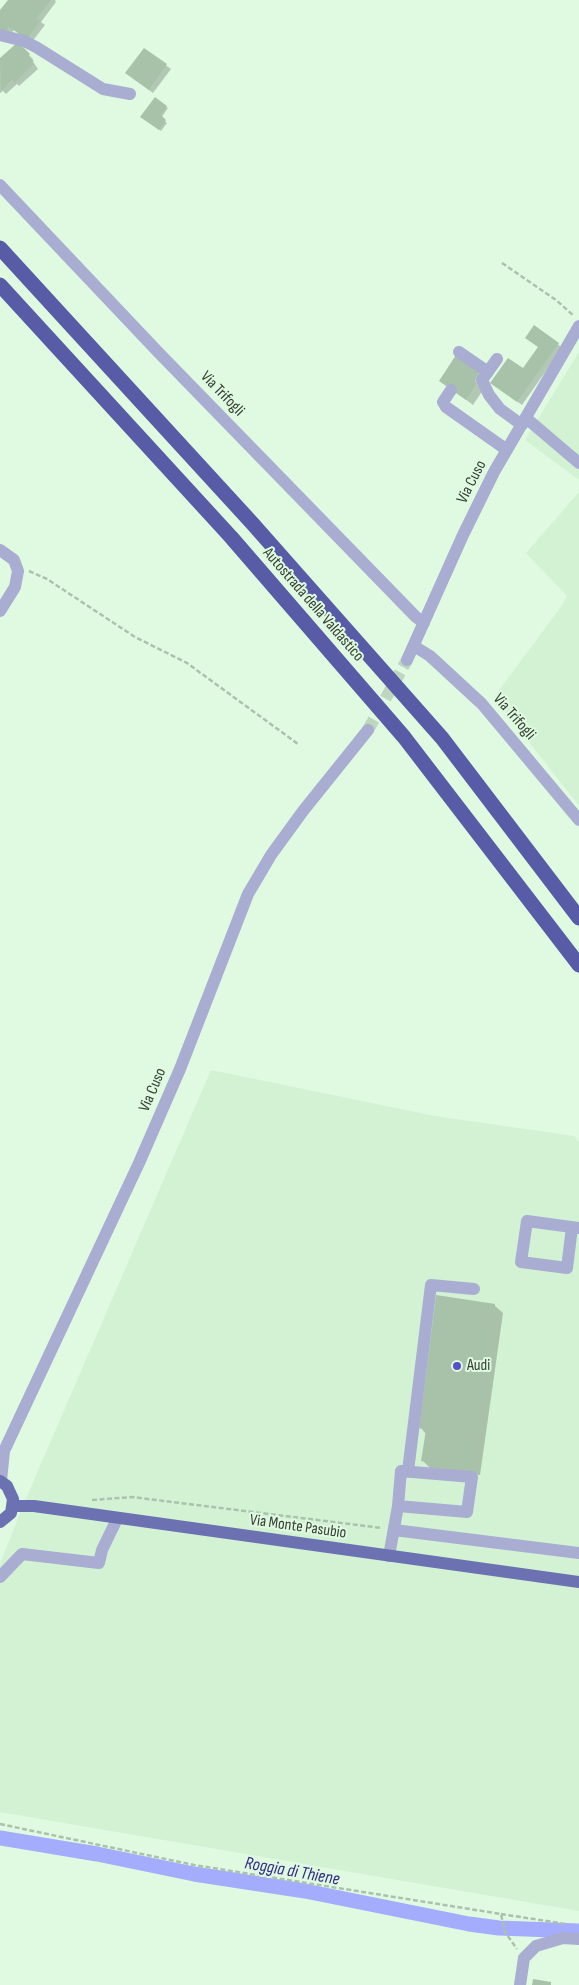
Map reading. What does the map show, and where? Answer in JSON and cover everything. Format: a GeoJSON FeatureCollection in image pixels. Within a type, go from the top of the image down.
{"type":"FeatureCollection","features":[{"type":"Feature","properties":{"kind":"highway","name":"Autostrada della Valdastico"},"geometry":{"type":"LineString","coordinates":[[0,248],[252,523],[442,738],[579,918]]}},
{"type":"Feature","properties":{"kind":"highway","name":"Autostrada della Valdastico"},"geometry":{"type":"LineString","coordinates":[[0,285],[231,537],[404,737],[579,965]]}},
{"type":"Feature","properties":{"kind":"main road"},"geometry":{"type":"LineString","coordinates":[[0,1481],[11,1492],[13,1506],[6,1518],[0,1522]]}},
{"type":"Feature","properties":{"kind":"main road","name":"Via Monte Pasubio"},"geometry":{"type":"LineString","coordinates":[[13,1506],[34,1506],[579,1582]]}},
{"type":"Feature","properties":{"kind":"street"},"geometry":{"type":"LineString","coordinates":[[0,35],[36,46],[103,89],[130,94]]}},
{"type":"Feature","properties":{"kind":"street","name":"Via Trifogli"},"geometry":{"type":"LineString","coordinates":[[0,185],[159,353],[416,617],[424,623]]}},
{"type":"Feature","properties":{"kind":"street","name":"Via Cuso"},"geometry":{"type":"LineString","coordinates":[[407,660],[463,535],[507,450],[579,326]]}},
{"type":"Feature","properties":{"kind":"street"},"geometry":{"type":"LineString","coordinates":[[459,352],[488,372]]}},
{"type":"Feature","properties":{"kind":"street"},"geometry":{"type":"LineString","coordinates":[[497,359],[482,380],[494,403],[500,409],[524,421],[579,463]]}},
{"type":"Feature","properties":{"kind":"street"},"geometry":{"type":"LineString","coordinates":[[451,390],[444,402],[446,407],[507,450]]}},
{"type":"Feature","properties":{"kind":"street"},"geometry":{"type":"LineString","coordinates":[[0,550],[14,560],[18,571],[16,586],[0,611]]}},
{"type":"Feature","properties":{"kind":"street","name":"Via Trifogli"},"geometry":{"type":"LineString","coordinates":[[414,646],[430,656],[482,704],[579,820]]}},
{"type":"Feature","properties":{"kind":"street","name":"Via Cuso"},"geometry":{"type":"LineString","coordinates":[[0,1481],[4,1451],[143,1154],[180,1069],[248,894],[271,855],[303,811],[368,730]]}},
{"type":"Feature","properties":{"kind":"street"},"geometry":{"type":"LineString","coordinates":[[527,1221],[576,1227],[567,1268],[522,1262],[527,1221]]}},
{"type":"Feature","properties":{"kind":"street"},"geometry":{"type":"LineString","coordinates":[[408,1471],[431,1285],[474,1289]]}},
{"type":"Feature","properties":{"kind":"street"},"geometry":{"type":"LineString","coordinates":[[389,1556],[398,1506],[401,1471],[472,1477],[467,1512],[398,1506]]}},
{"type":"Feature","properties":{"kind":"street"},"geometry":{"type":"LineString","coordinates":[[0,1578],[22,1554],[100,1563],[102,1550],[117,1519]]}},
{"type":"Feature","properties":{"kind":"street"},"geometry":{"type":"LineString","coordinates":[[394,1530],[579,1553]]}},
{"type":"Feature","properties":{"kind":"street"},"geometry":{"type":"LineString","coordinates":[[520,1985],[524,1958],[536,1946],[564,1938],[579,1939]]}},
{"type":"Feature","properties":{"kind":"path"},"geometry":{"type":"LineString","coordinates":[[502,263],[556,300],[579,320]]}},
{"type":"Feature","properties":{"kind":"path"},"geometry":{"type":"LineString","coordinates":[[18,571],[36,572],[120,628],[187,664],[252,708],[298,744]]}},
{"type":"Feature","properties":{"kind":"path"},"geometry":{"type":"LineString","coordinates":[[90,1500],[132,1497],[394,1530]]}},
{"type":"Feature","properties":{"kind":"path"},"geometry":{"type":"LineString","coordinates":[[0,1824],[194,1865],[572,1924]]}},
{"type":"Feature","properties":{"kind":"path"},"geometry":{"type":"LineString","coordinates":[[501,1914],[505,1932],[524,1958]]}},
{"type":"Feature","properties":{"kind":"shaded area"},"geometry":{"type":"Polygon","coordinates":[[[579,352],[579,480],[525,440],[579,352]]]}},
{"type":"Feature","properties":{"kind":"shaded area"},"geometry":{"type":"Polygon","coordinates":[[[579,492],[579,806],[494,697],[567,596],[526,553],[579,492]]]}},
{"type":"Feature","properties":{"kind":"shaded area"},"geometry":{"type":"Polygon","coordinates":[[[211,1070],[435,1116],[574,1136],[579,1142],[579,1911],[0,1812],[0,1564],[24,1503],[211,1070]]]}},
{"type":"Feature","properties":{"kind":"building"},"geometry":{"type":"Polygon","coordinates":[[[8,0],[51,0],[36,19],[41,20],[27,39],[9,27],[5,33],[0,29],[0,10],[8,0]]]}},
{"type":"Feature","properties":{"kind":"building"},"geometry":{"type":"Polygon","coordinates":[[[18,42],[30,54],[28,56],[34,61],[32,62],[34,64],[14,83],[12,80],[1,91],[0,58],[18,42]]]}},
{"type":"Feature","properties":{"kind":"building"},"geometry":{"type":"Polygon","coordinates":[[[144,48],[167,64],[149,90],[125,73],[144,48]]]}},
{"type":"Feature","properties":{"kind":"building"},"geometry":{"type":"Polygon","coordinates":[[[155,97],[167,106],[161,115],[166,120],[159,130],[140,117],[155,97]]]}},
{"type":"Feature","properties":{"kind":"building"},"geometry":{"type":"Polygon","coordinates":[[[534,325],[559,343],[517,402],[490,383],[508,358],[523,368],[538,347],[525,338],[534,325]]]}},
{"type":"Feature","properties":{"kind":"building"},"geometry":{"type":"Polygon","coordinates":[[[456,355],[479,372],[474,380],[477,383],[466,400],[439,381],[456,355]]]}},
{"type":"Feature","properties":{"kind":"building","name":"Audi"},"geometry":{"type":"Polygon","coordinates":[[[436,1295],[495,1304],[472,1468],[421,1461],[426,1430],[419,1428],[436,1295]]]}},
{"type":"Feature","properties":{"kind":"building"},"geometry":{"type":"Polygon","coordinates":[[[533,1979],[551,1982],[551,1985],[532,1985],[533,1979]]]}},
{"type":"Feature","properties":{"kind":"waterway","name":"Roggia di Thiene"},"geometry":{"type":"LineString","coordinates":[[0,1838],[97,1854],[194,1874],[305,1891],[469,1924],[499,1928],[579,1931]]}},
{"type":"Feature","properties":{"kind":"tunnel"},"geometry":{"type":"LineString","coordinates":[[368,730],[407,660]]}},
{"type":"Feature","properties":{"kind":"place","name":"Audi"},"geometry":{"type":"Point","coordinates":[457,1366]}}]}
